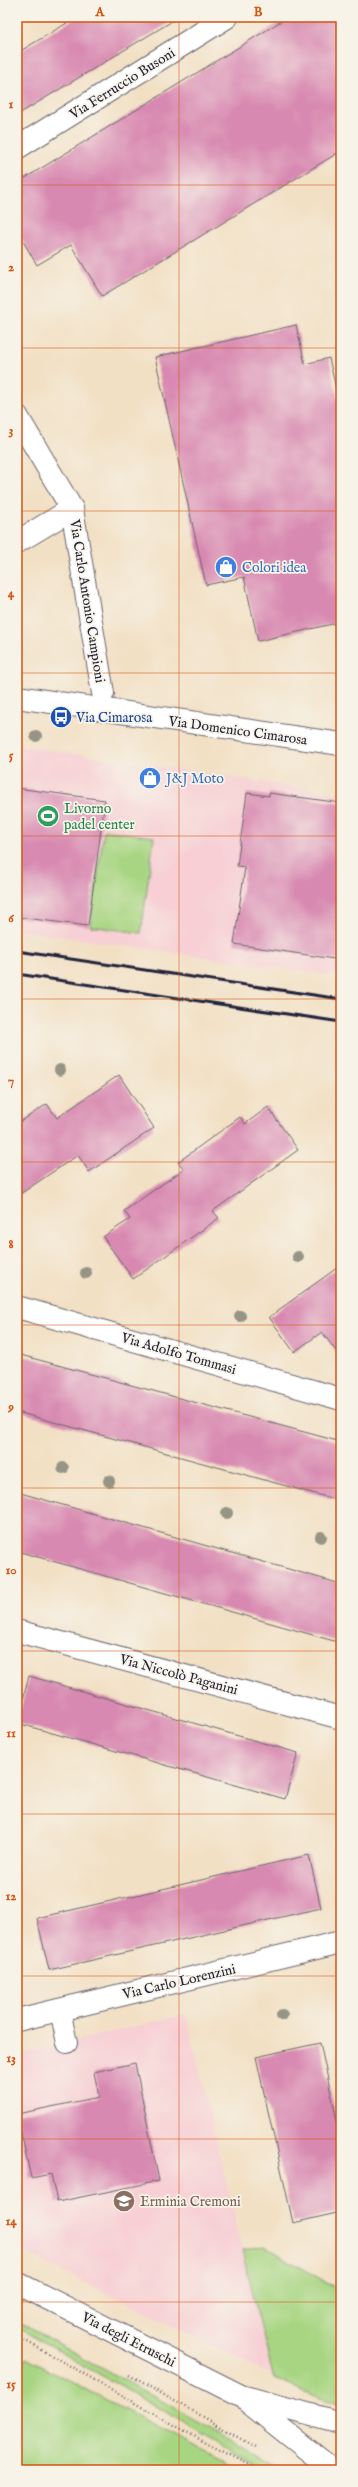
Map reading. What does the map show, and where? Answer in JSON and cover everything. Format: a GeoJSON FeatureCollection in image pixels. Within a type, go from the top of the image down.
{"type":"FeatureCollection","features":[{"type":"Feature","properties":{"kind":"street","name":"Via Ferruccio Busoni"},"geometry":{"type":"LineString","coordinates":[[17,148],[227,17]]}},
{"type":"Feature","properties":{"kind":"street","name":"Via Carlo Antonio Campioni"},"geometry":{"type":"LineString","coordinates":[[17,416],[72,509],[104,702]]}},
{"type":"Feature","properties":{"kind":"street","name":"Via Carlo Antonio Campioni"},"geometry":{"type":"LineString","coordinates":[[17,542],[72,509]]}},
{"type":"Feature","properties":{"kind":"street","name":"Via Domenico Cimarosa"},"geometry":{"type":"LineString","coordinates":[[17,697],[104,702],[341,744]]}},
{"type":"Feature","properties":{"kind":"street","name":"Via Adolfo Tommasi"},"geometry":{"type":"LineString","coordinates":[[17,1307],[341,1399]]}},
{"type":"Feature","properties":{"kind":"street","name":"Via Niccolò Paganini"},"geometry":{"type":"LineString","coordinates":[[17,1631],[341,1718]]}},
{"type":"Feature","properties":{"kind":"street","name":"Via Carlo Lorenzini"},"geometry":{"type":"LineString","coordinates":[[17,2020],[341,1942]]}},
{"type":"Feature","properties":{"kind":"street","name":"Via degli Etruschi"},"geometry":{"type":"LineString","coordinates":[[17,2283],[241,2396],[341,2423]]}},
{"type":"Feature","properties":{"kind":"street","name":"Via degli Etruschi"},"geometry":{"type":"LineString","coordinates":[[241,2396],[333,2470]]}},
{"type":"Feature","properties":{"kind":"lane"},"geometry":{"type":"LineString","coordinates":[[60,2010],[67,2043]]}},
{"type":"Feature","properties":{"kind":"path"},"geometry":{"type":"LineString","coordinates":[[17,2336],[208,2444],[260,2470]]}},
{"type":"Feature","properties":{"kind":"path"},"geometry":{"type":"LineString","coordinates":[[122,2371],[259,2450]]}},
{"type":"Feature","properties":{"kind":"shaded area"},"geometry":{"type":"Polygon","coordinates":[[[17,745],[341,794],[341,977],[17,930],[17,745]]]}},
{"type":"Feature","properties":{"kind":"shaded area","name":"Erminia Cremoni"},"geometry":{"type":"Polygon","coordinates":[[[186,2014],[272,2375],[17,2249],[17,2055],[186,2014]]]}},
{"type":"Feature","properties":{"kind":"green space"},"geometry":{"type":"Polygon","coordinates":[[[104,830],[154,837],[141,933],[90,926],[104,830]]]}},
{"type":"Feature","properties":{"kind":"green space"},"geometry":{"type":"Polygon","coordinates":[[[265,2247],[341,2290],[341,2403],[325,2400],[274,2379],[242,2250],[265,2247]]]}},
{"type":"Feature","properties":{"kind":"green space"},"geometry":{"type":"Polygon","coordinates":[[[17,2321],[287,2470],[274,2470],[233,2451],[17,2327],[17,2321]]]}},
{"type":"Feature","properties":{"kind":"green space"},"geometry":{"type":"Polygon","coordinates":[[[26,2358],[242,2470],[17,2470],[17,2384],[26,2358]]]}},
{"type":"Feature","properties":{"kind":"building"},"geometry":{"type":"Polygon","coordinates":[[[77,17],[179,17],[17,115],[17,53],[77,17]]]}},
{"type":"Feature","properties":{"kind":"building"},"geometry":{"type":"Polygon","coordinates":[[[288,17],[341,17],[341,151],[102,296],[71,245],[37,265],[17,231],[17,183],[288,17]]]}},
{"type":"Feature","properties":{"kind":"building"},"geometry":{"type":"Polygon","coordinates":[[[296,325],[305,364],[329,358],[341,412],[341,622],[258,641],[244,577],[206,585],[155,357],[296,325]]]}},
{"type":"Feature","properties":{"kind":"building"},"geometry":{"type":"Polygon","coordinates":[[[17,788],[105,800],[88,926],[17,917],[17,788]]]}},
{"type":"Feature","properties":{"kind":"building"},"geometry":{"type":"Polygon","coordinates":[[[247,793],[269,796],[269,793],[341,803],[341,960],[234,944],[245,867],[237,866],[247,793]]]}},
{"type":"Feature","properties":{"kind":"building"},"geometry":{"type":"Polygon","coordinates":[[[119,1075],[154,1128],[89,1172],[78,1155],[17,1196],[17,1124],[47,1104],[57,1118],[119,1075]]]}},
{"type":"Feature","properties":{"kind":"building"},"geometry":{"type":"Polygon","coordinates":[[[268,1107],[298,1150],[213,1211],[219,1218],[133,1279],[103,1237],[130,1219],[124,1211],[184,1169],[178,1162],[240,1117],[245,1124],[268,1107]]]}},
{"type":"Feature","properties":{"kind":"building"},"geometry":{"type":"Polygon","coordinates":[[[341,1265],[341,1358],[322,1332],[294,1352],[269,1317],[341,1265]]]}},
{"type":"Feature","properties":{"kind":"building"},"geometry":{"type":"Polygon","coordinates":[[[17,1354],[341,1442],[341,1501],[17,1412],[17,1354]]]}},
{"type":"Feature","properties":{"kind":"building"},"geometry":{"type":"Polygon","coordinates":[[[17,1492],[341,1584],[341,1643],[17,1551],[17,1492]]]}},
{"type":"Feature","properties":{"kind":"building"},"geometry":{"type":"Polygon","coordinates":[[[29,1676],[298,1753],[285,1799],[17,1723],[29,1676]]]}},
{"type":"Feature","properties":{"kind":"building"},"geometry":{"type":"Polygon","coordinates":[[[309,1855],[321,1908],[49,1970],[37,1918],[309,1855]]]}},
{"type":"Feature","properties":{"kind":"building"},"geometry":{"type":"Polygon","coordinates":[[[320,2043],[341,2139],[341,2212],[293,2223],[256,2057],[320,2043]]]}},
{"type":"Feature","properties":{"kind":"building"},"geometry":{"type":"Polygon","coordinates":[[[135,2063],[159,2181],[57,2202],[51,2174],[31,2178],[17,2114],[99,2097],[94,2072],[135,2063]]]}},
{"type":"Feature","properties":{"kind":"railway"},"geometry":{"type":"LineString","coordinates":[[17,951],[341,999]]}},
{"type":"Feature","properties":{"kind":"railway"},"geometry":{"type":"LineString","coordinates":[[17,974],[341,1022]]}},
{"type":"Feature","properties":{"kind":"place","name":"Colori idea"},"geometry":{"type":"Point","coordinates":[226,567]}},
{"type":"Feature","properties":{"kind":"place","name":"Via Cimarosa"},"geometry":{"type":"Point","coordinates":[61,717]}},
{"type":"Feature","properties":{"kind":"place","name":"J&J Moto"},"geometry":{"type":"Point","coordinates":[150,778]}},
{"type":"Feature","properties":{"kind":"place","name":"Livorno padel center"},"geometry":{"type":"Point","coordinates":[48,816]}},
{"type":"Feature","properties":{"kind":"place","name":"Erminia Cremoni"},"geometry":{"type":"Point","coordinates":[124,2201]}}]}
